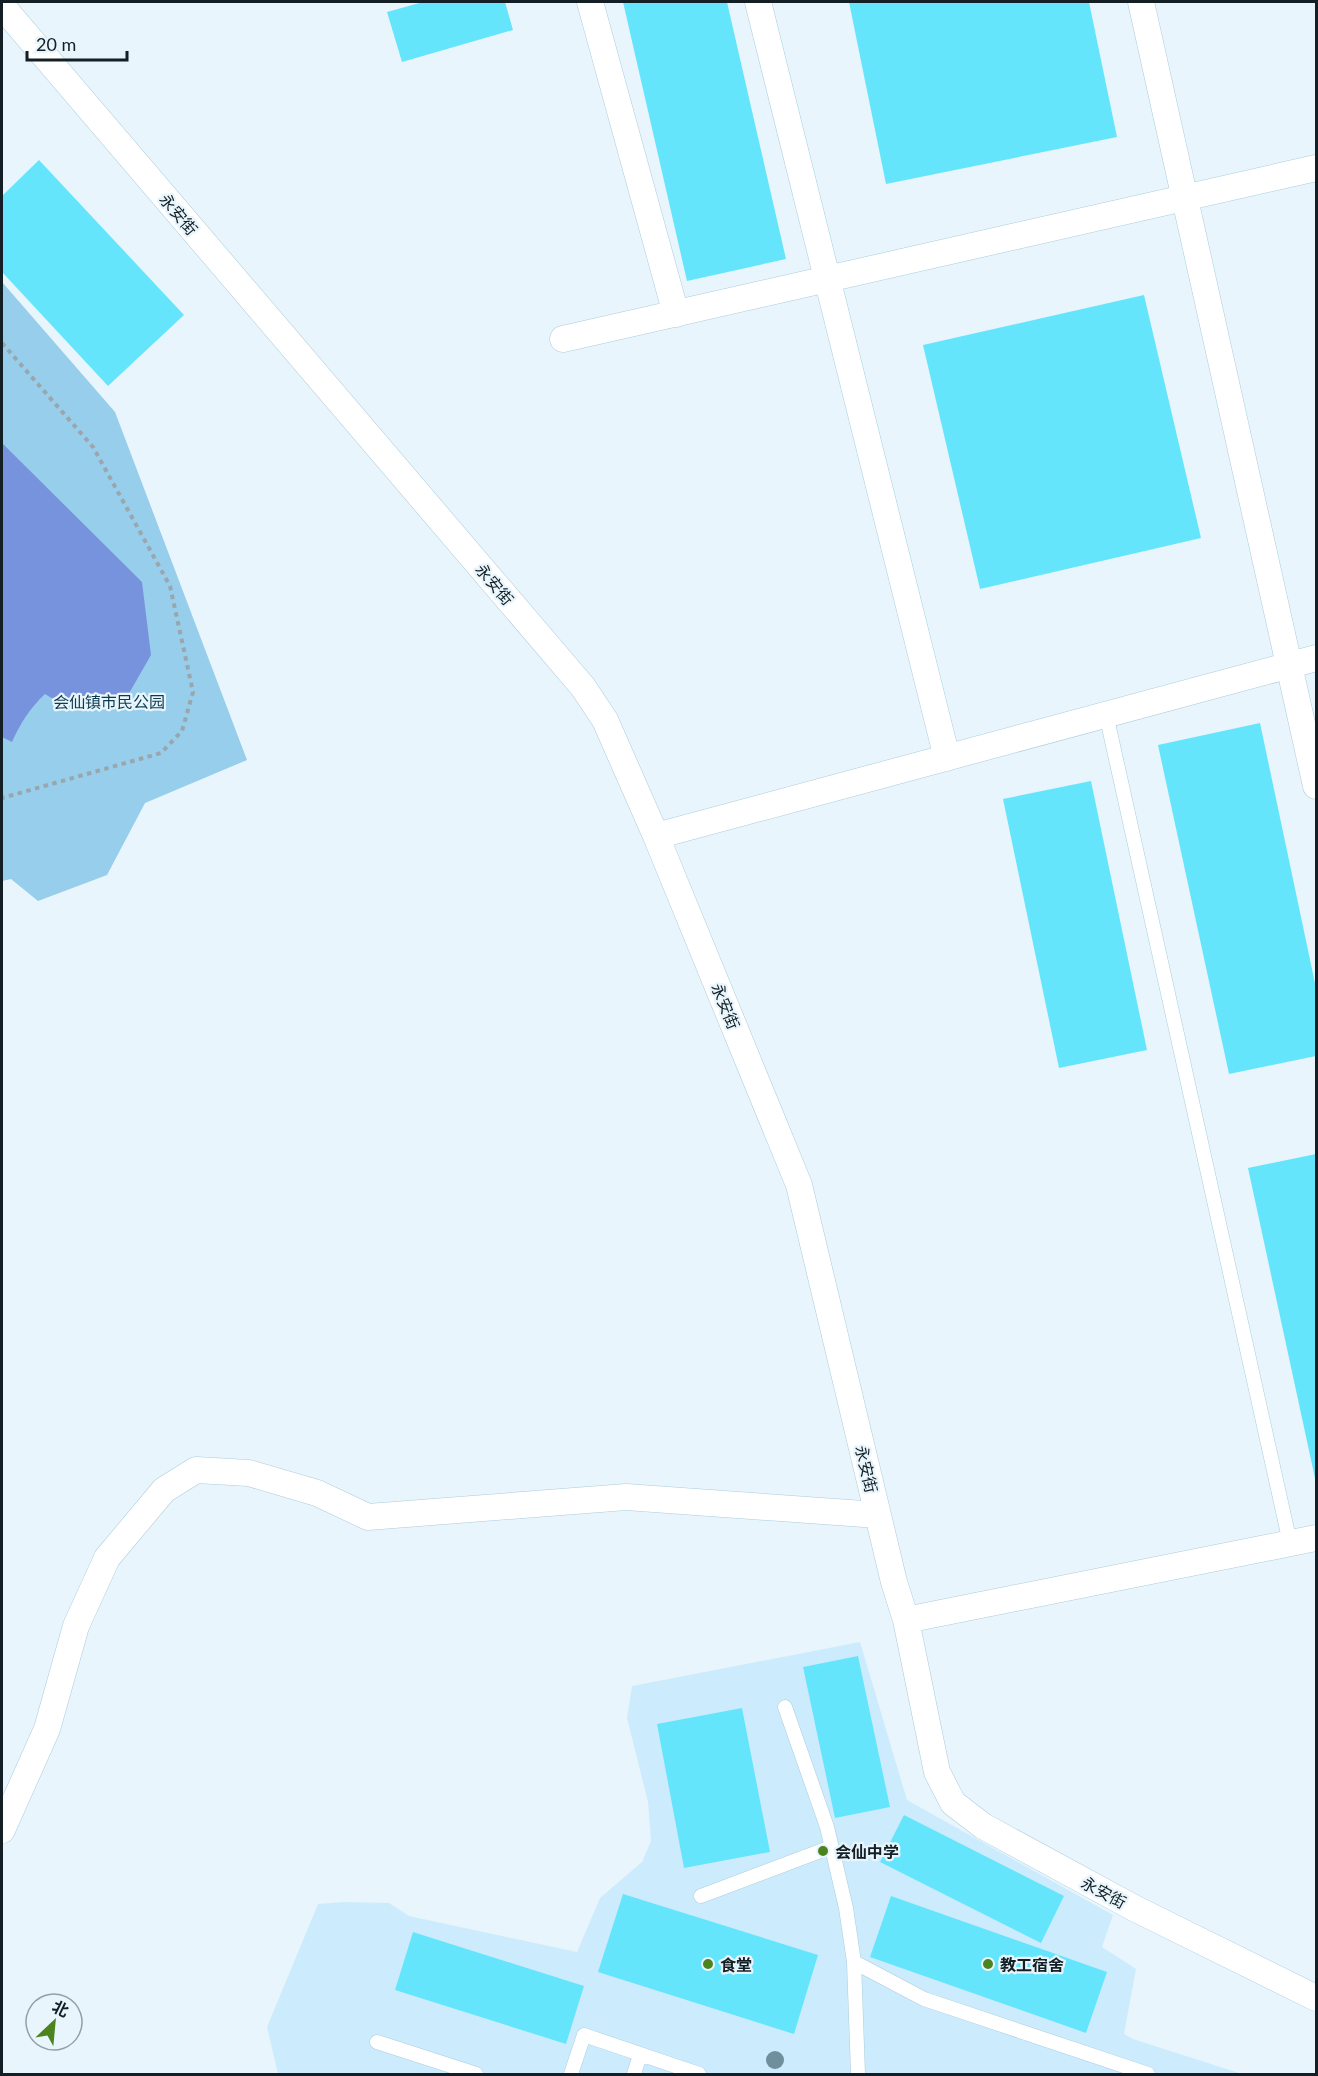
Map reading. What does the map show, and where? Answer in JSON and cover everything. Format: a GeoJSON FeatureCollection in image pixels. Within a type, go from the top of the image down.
{"type":"FeatureCollection","features":[{"type":"Feature","properties":{"kind":"street"},"geometry":{"type":"LineString","coordinates":[[590,2],[676,314]]}},
{"type":"Feature","properties":{"kind":"street"},"geometry":{"type":"LineString","coordinates":[[758,2],[947,758]]}},
{"type":"Feature","properties":{"kind":"street"},"geometry":{"type":"LineString","coordinates":[[1141,2],[1317,786]]}},
{"type":"Feature","properties":{"kind":"street","name":"永安街"},"geometry":{"type":"LineString","coordinates":[[2,6],[583,687],[605,720],[656,836],[799,1185],[878,1515],[906,1620],[937,1772],[950,1799],[961,1812],[1134,1908],[1317,1998]]}},
{"type":"Feature","properties":{"kind":"street"},"geometry":{"type":"LineString","coordinates":[[563,339],[1185,196],[1317,168]]}},
{"type":"Feature","properties":{"kind":"street"},"geometry":{"type":"LineString","coordinates":[[656,836],[1317,658]]}},
{"type":"Feature","properties":{"kind":"street"},"geometry":{"type":"LineString","coordinates":[[2,1830],[47,1730],[76,1626],[107,1558],[164,1490],[196,1470],[249,1473],[317,1493],[368,1517],[626,1497],[878,1515]]}},
{"type":"Feature","properties":{"kind":"street"},"geometry":{"type":"LineString","coordinates":[[906,1620],[1317,1538]]}},
{"type":"Feature","properties":{"kind":"lane"},"geometry":{"type":"LineString","coordinates":[[1106,714],[1290,1543]]}},
{"type":"Feature","properties":{"kind":"lane"},"geometry":{"type":"LineString","coordinates":[[785,1707],[827,1827],[846,1908],[854,1962],[858,2074]]}},
{"type":"Feature","properties":{"kind":"lane"},"geometry":{"type":"LineString","coordinates":[[701,1896],[831,1846]]}},
{"type":"Feature","properties":{"kind":"lane"},"geometry":{"type":"LineString","coordinates":[[854,1962],[924,1999],[1148,2074]]}},
{"type":"Feature","properties":{"kind":"lane"},"geometry":{"type":"LineString","coordinates":[[571,2074],[584,2035],[699,2074]]}},
{"type":"Feature","properties":{"kind":"lane"},"geometry":{"type":"LineString","coordinates":[[377,2042],[476,2074]]}},
{"type":"Feature","properties":{"kind":"lane"},"geometry":{"type":"LineString","coordinates":[[634,2074],[640,2055]]}},
{"type":"Feature","properties":{"kind":"path"},"geometry":{"type":"LineString","coordinates":[[2,343],[93,447],[170,586],[193,692],[182,731],[161,753],[2,798]]}},
{"type":"Feature","properties":{"kind":"shaded area","name":"会仙中学"},"geometry":{"type":"Polygon","coordinates":[[[860,1642],[907,1800],[1113,1915],[1102,1947],[1136,1969],[1124,2034],[1133,2039],[1242,2074],[278,2074],[267,2027],[318,1904],[389,1903],[409,1916],[577,1952],[600,1898],[642,1862],[651,1841],[648,1802],[627,1718],[632,1686],[860,1642]]]}},
{"type":"Feature","properties":{"kind":"green space","name":"会仙镇市民公园"},"geometry":{"type":"Polygon","coordinates":[[[2,282],[115,412],[247,760],[145,803],[107,875],[38,901],[11,879],[2,881],[2,282]]]}},
{"type":"Feature","properties":{"kind":"water"},"geometry":{"type":"Polygon","coordinates":[[[2,443],[142,582],[151,655],[124,702],[68,708],[45,694],[26,716],[12,742],[2,737],[2,443]]]}},
{"type":"Feature","properties":{"kind":"building"},"geometry":{"type":"Polygon","coordinates":[[[423,2],[505,2],[513,30],[402,62],[387,12],[423,2]]]}},
{"type":"Feature","properties":{"kind":"building"},"geometry":{"type":"Polygon","coordinates":[[[623,2],[727,2],[786,259],[687,281],[623,2]]]}},
{"type":"Feature","properties":{"kind":"building"},"geometry":{"type":"Polygon","coordinates":[[[849,2],[1089,2],[1117,137],[886,184],[849,2]]]}},
{"type":"Feature","properties":{"kind":"building"},"geometry":{"type":"Polygon","coordinates":[[[39,160],[184,315],[108,386],[2,272],[2,196],[39,160]]]}},
{"type":"Feature","properties":{"kind":"building"},"geometry":{"type":"Polygon","coordinates":[[[1144,295],[1201,538],[980,589],[923,345],[1144,295]]]}},
{"type":"Feature","properties":{"kind":"building"},"geometry":{"type":"Polygon","coordinates":[[[1260,723],[1316,988],[1316,1056],[1229,1074],[1158,745],[1260,723]]]}},
{"type":"Feature","properties":{"kind":"building"},"geometry":{"type":"Polygon","coordinates":[[[1091,781],[1147,1050],[1059,1068],[1003,799],[1091,781]]]}},
{"type":"Feature","properties":{"kind":"building"},"geometry":{"type":"Polygon","coordinates":[[[1316,1154],[1316,1483],[1248,1168],[1316,1154]]]}},
{"type":"Feature","properties":{"kind":"building"},"geometry":{"type":"Polygon","coordinates":[[[858,1656],[890,1807],[835,1818],[803,1667],[858,1656]]]}},
{"type":"Feature","properties":{"kind":"building"},"geometry":{"type":"Polygon","coordinates":[[[742,1708],[770,1852],[684,1868],[657,1724],[742,1708]]]}},
{"type":"Feature","properties":{"kind":"building"},"geometry":{"type":"Polygon","coordinates":[[[904,1815],[1064,1896],[1041,1943],[880,1862],[904,1815]]]}},
{"type":"Feature","properties":{"kind":"building","name":"食堂"},"geometry":{"type":"Polygon","coordinates":[[[623,1894],[818,1955],[794,2034],[598,1972],[623,1894]]]}},
{"type":"Feature","properties":{"kind":"building","name":"教工宿舍"},"geometry":{"type":"Polygon","coordinates":[[[891,1896],[1107,1972],[1086,2033],[870,1957],[891,1896]]]}},
{"type":"Feature","properties":{"kind":"building"},"geometry":{"type":"Polygon","coordinates":[[[413,1932],[584,1986],[566,2044],[395,1990],[413,1932]]]}},
{"type":"Feature","properties":{"kind":"place","name":"会仙中学"},"geometry":{"type":"Point","coordinates":[823,1851]}},
{"type":"Feature","properties":{"kind":"place","name":"食堂"},"geometry":{"type":"Point","coordinates":[708,1964]}},
{"type":"Feature","properties":{"kind":"place","name":"教工宿舍"},"geometry":{"type":"Point","coordinates":[988,1964]}}]}
